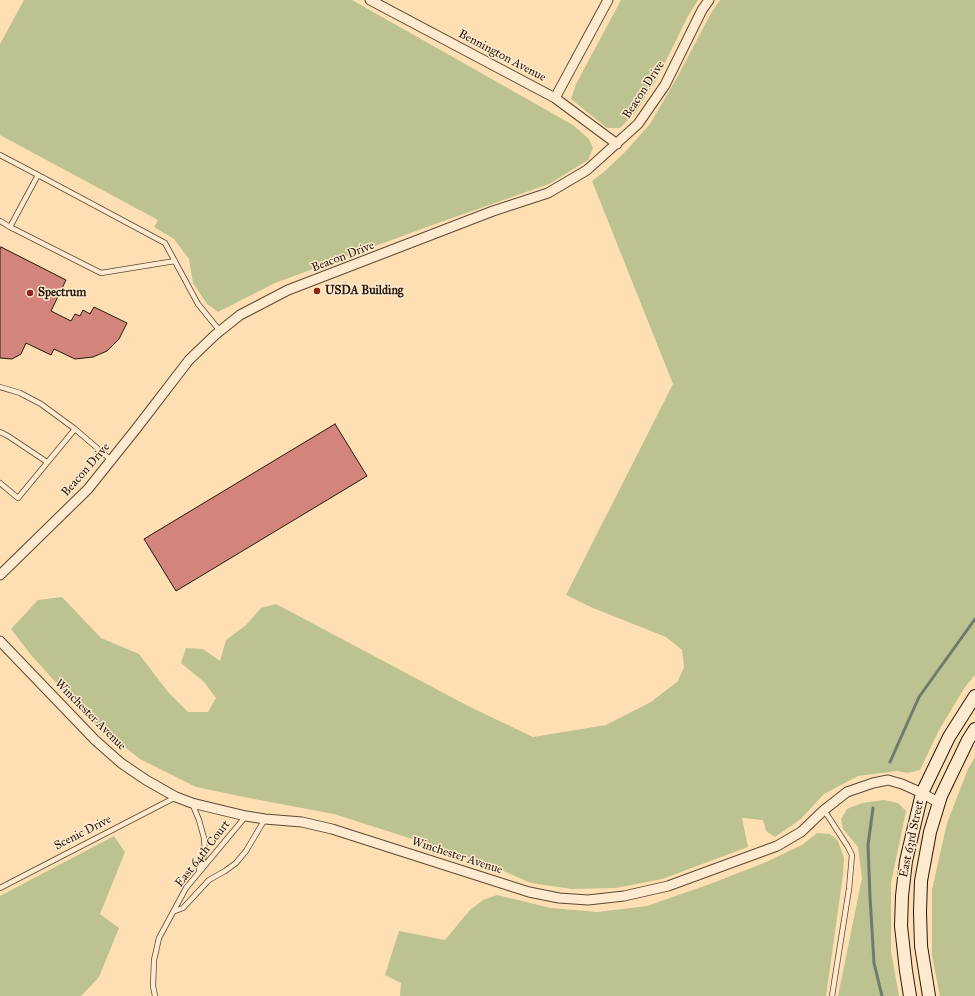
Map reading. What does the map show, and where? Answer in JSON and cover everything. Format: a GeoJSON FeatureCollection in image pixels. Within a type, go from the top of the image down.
{"type":"FeatureCollection","features":[{"type":"Feature","properties":{"kind":"main road","name":"East 63rd Street"},"geometry":{"type":"LineString","coordinates":[[910,996],[901,926],[902,896],[906,861],[922,793],[949,737],[975,696]]}},
{"type":"Feature","properties":{"kind":"main road","name":"East 63rd Street"},"geometry":{"type":"LineString","coordinates":[[929,996],[921,946],[921,880],[930,832],[941,796],[968,740],[975,729]]}},
{"type":"Feature","properties":{"kind":"street","name":"Bennington Avenue"},"geometry":{"type":"LineString","coordinates":[[370,0],[555,98],[617,144]]}},
{"type":"Feature","properties":{"kind":"street"},"geometry":{"type":"LineString","coordinates":[[555,98],[608,0]]}},
{"type":"Feature","properties":{"kind":"street","name":"Beacon Drive"},"geometry":{"type":"LineString","coordinates":[[0,575],[88,489],[136,430],[188,360],[220,330],[240,316],[288,290],[493,211],[548,193],[587,170],[638,124],[665,85],[702,10],[709,0]]}},
{"type":"Feature","properties":{"kind":"street","name":"Winchester Avenue"},"geometry":{"type":"LineString","coordinates":[[0,641],[95,740],[121,763],[146,780],[176,797],[192,803],[246,816],[302,822],[332,829],[529,892],[558,898],[588,900],[624,896],[668,886],[777,846],[801,832],[824,810],[847,792],[873,783],[888,780],[902,784],[939,803]]}},
{"type":"Feature","properties":{"kind":"lane"},"geometry":{"type":"LineString","coordinates":[[0,155],[165,243],[198,304],[220,330]]}},
{"type":"Feature","properties":{"kind":"lane"},"geometry":{"type":"LineString","coordinates":[[10,227],[38,175]]}},
{"type":"Feature","properties":{"kind":"lane"},"geometry":{"type":"LineString","coordinates":[[0,221],[101,273],[174,261]]}},
{"type":"Feature","properties":{"kind":"lane"},"geometry":{"type":"LineString","coordinates":[[0,387],[20,393],[41,404],[111,460]]}},
{"type":"Feature","properties":{"kind":"lane"},"geometry":{"type":"LineString","coordinates":[[0,484],[18,498],[74,429]]}},
{"type":"Feature","properties":{"kind":"lane"},"geometry":{"type":"LineString","coordinates":[[0,432],[47,462]]}},
{"type":"Feature","properties":{"kind":"lane","name":"Scenic Drive"},"geometry":{"type":"LineString","coordinates":[[0,888],[176,797]]}},
{"type":"Feature","properties":{"kind":"lane"},"geometry":{"type":"LineString","coordinates":[[192,803],[204,838],[205,853],[194,879]]}},
{"type":"Feature","properties":{"kind":"lane"},"geometry":{"type":"LineString","coordinates":[[824,810],[852,855],[849,889],[832,996]]}},
{"type":"Feature","properties":{"kind":"lane","name":"East 64th Court"},"geometry":{"type":"LineString","coordinates":[[155,996],[153,986],[154,960],[159,938],[175,911],[186,888],[246,816]]}},
{"type":"Feature","properties":{"kind":"lane"},"geometry":{"type":"LineString","coordinates":[[175,911],[183,908],[209,880],[236,863],[265,819]]}},
{"type":"Feature","properties":{"kind":"green space"},"geometry":{"type":"Polygon","coordinates":[[[24,0],[352,0],[573,125],[589,139],[593,148],[588,160],[549,184],[275,283],[218,312],[207,304],[193,283],[189,259],[174,239],[154,227],[158,220],[0,135],[0,44],[24,0]]]}},
{"type":"Feature","properties":{"kind":"green space"},"geometry":{"type":"Polygon","coordinates":[[[621,0],[698,0],[688,16],[657,79],[635,113],[620,128],[607,128],[571,99],[576,84],[621,0]]]}},
{"type":"Feature","properties":{"kind":"green space"},"geometry":{"type":"Polygon","coordinates":[[[720,0],[975,0],[975,675],[965,687],[939,730],[920,770],[908,773],[897,771],[858,776],[824,794],[801,819],[775,837],[766,831],[763,820],[742,818],[748,847],[662,879],[616,888],[572,889],[531,883],[478,860],[334,814],[196,787],[140,759],[88,718],[31,655],[11,629],[38,600],[62,597],[101,638],[139,654],[168,692],[188,712],[208,712],[216,698],[204,682],[181,663],[186,648],[203,649],[220,661],[226,640],[246,625],[261,608],[276,604],[470,707],[533,737],[606,725],[651,702],[678,681],[684,667],[682,650],[666,637],[593,608],[566,595],[673,384],[592,181],[625,152],[650,124],[679,74],[711,13],[720,0]]]}},
{"type":"Feature","properties":{"kind":"green space"},"geometry":{"type":"Polygon","coordinates":[[[975,757],[975,996],[940,996],[932,956],[932,890],[947,823],[968,769],[975,757]]]}},
{"type":"Feature","properties":{"kind":"green space"},"geometry":{"type":"Polygon","coordinates":[[[884,800],[898,803],[906,811],[891,883],[891,951],[899,996],[838,996],[862,878],[858,847],[843,829],[841,819],[847,809],[862,803],[884,800]]]}},
{"type":"Feature","properties":{"kind":"green space"},"geometry":{"type":"Polygon","coordinates":[[[817,833],[830,834],[838,841],[844,858],[843,875],[826,996],[400,996],[401,983],[385,975],[399,931],[445,940],[470,910],[483,900],[497,895],[551,908],[597,912],[647,906],[764,863],[802,845],[817,833]]]}},
{"type":"Feature","properties":{"kind":"green space"},"geometry":{"type":"Polygon","coordinates":[[[114,836],[125,852],[100,914],[119,928],[99,977],[81,996],[0,996],[0,896],[114,836]]]}},
{"type":"Feature","properties":{"kind":"building","name":"Spectrum"},"geometry":{"type":"Polygon","coordinates":[[[1,247],[66,280],[51,311],[71,321],[75,314],[80,316],[83,310],[90,314],[94,307],[127,323],[119,339],[107,351],[93,357],[75,359],[54,349],[51,355],[26,343],[21,354],[12,359],[0,358],[1,247]]]}},
{"type":"Feature","properties":{"kind":"building"},"geometry":{"type":"Polygon","coordinates":[[[335,424],[367,476],[176,591],[144,539],[335,424]]]}},
{"type":"Feature","properties":{"kind":"waterway"},"geometry":{"type":"LineString","coordinates":[[890,762],[919,697],[975,619]]}},
{"type":"Feature","properties":{"kind":"waterway"},"geometry":{"type":"LineString","coordinates":[[873,808],[868,845],[870,897],[874,963],[882,996]]}},
{"type":"Feature","properties":{"kind":"place","name":"USDA Building"},"geometry":{"type":"Point","coordinates":[317,291]}},
{"type":"Feature","properties":{"kind":"place","name":"Spectrum"},"geometry":{"type":"Point","coordinates":[30,293]}}]}
